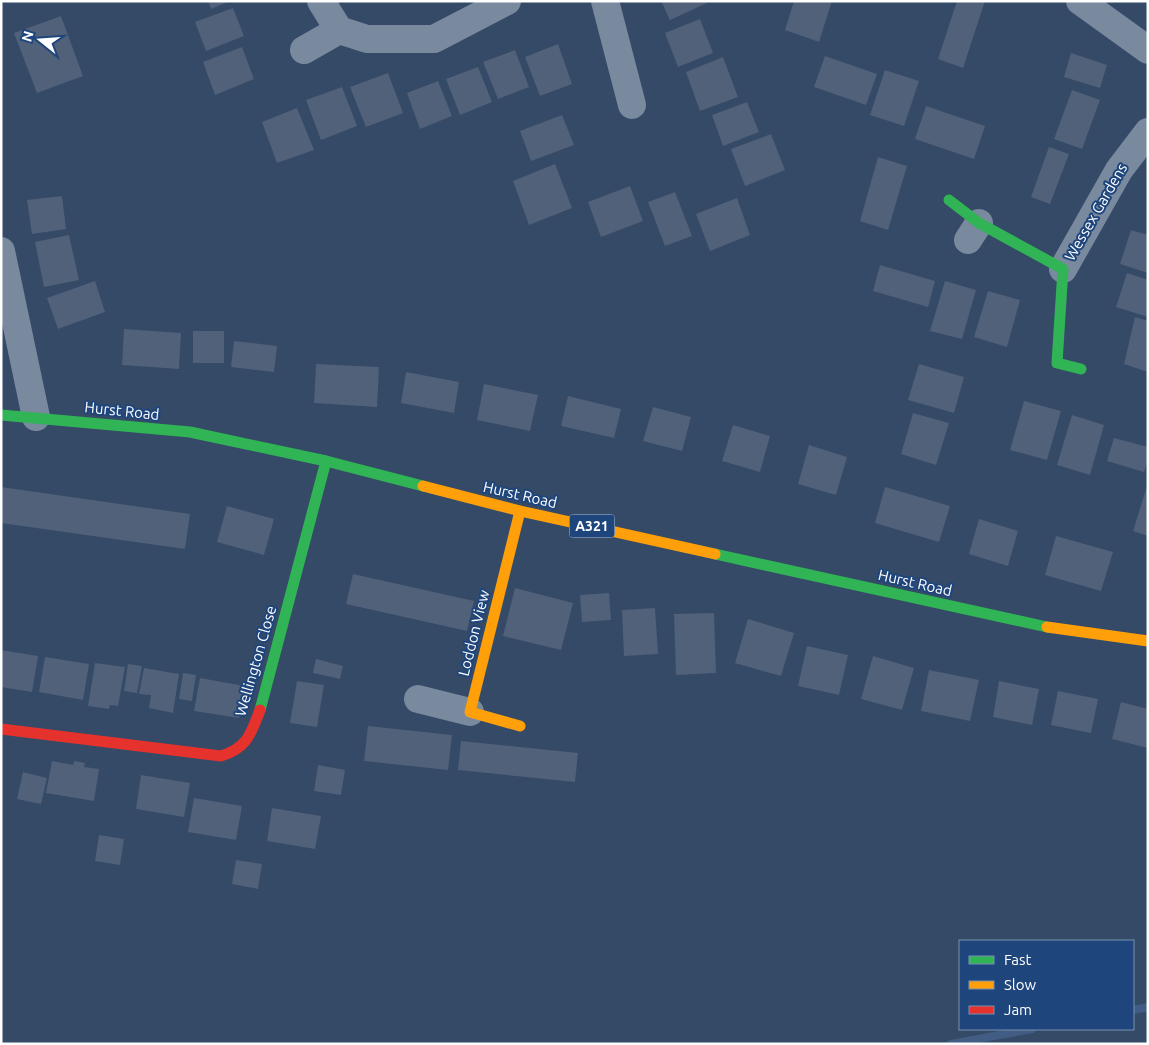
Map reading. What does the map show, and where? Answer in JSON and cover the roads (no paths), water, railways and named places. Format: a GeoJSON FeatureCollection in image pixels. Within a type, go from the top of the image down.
{"type":"FeatureCollection","features":[{"type":"Feature","properties":{"kind":"main road","name":"Wessex Gardens"},"geometry":{"type":"LineString","coordinates":[[949,200],[974,232],[1063,268],[1057,362],[1081,369]]}},
{"type":"Feature","properties":{"kind":"main road","name":"Hurst Road"},"geometry":{"type":"LineString","coordinates":[[1,415],[190,432],[326,461],[520,511],[1034,625],[1148,641]]}},
{"type":"Feature","properties":{"kind":"main road","name":"Wellington Close"},"geometry":{"type":"LineString","coordinates":[[1,730],[221,756],[232,753],[244,744],[260,710],[326,461]]}},
{"type":"Feature","properties":{"kind":"main road","name":"Loddon View"},"geometry":{"type":"LineString","coordinates":[[470,712],[520,511]]}},
{"type":"Feature","properties":{"kind":"main road"},"geometry":{"type":"LineString","coordinates":[[470,712],[520,726]]}},
{"type":"Feature","properties":{"kind":"street"},"geometry":{"type":"LineString","coordinates":[[321,1],[339,30],[367,39],[434,39],[507,1]]}},
{"type":"Feature","properties":{"kind":"street"},"geometry":{"type":"LineString","coordinates":[[605,1],[632,105]]}},
{"type":"Feature","properties":{"kind":"street"},"geometry":{"type":"LineString","coordinates":[[1080,1],[1148,50]]}},
{"type":"Feature","properties":{"kind":"street"},"geometry":{"type":"LineString","coordinates":[[304,50],[339,30]]}},
{"type":"Feature","properties":{"kind":"street","name":"Wessex Gardens"},"geometry":{"type":"LineString","coordinates":[[1063,268],[1119,170],[1148,132]]}},
{"type":"Feature","properties":{"kind":"street"},"geometry":{"type":"LineString","coordinates":[[1,251],[36,417]]}},
{"type":"Feature","properties":{"kind":"street"},"geometry":{"type":"LineString","coordinates":[[418,699],[470,712]]}},
{"type":"Feature","properties":{"kind":"waterway"},"geometry":{"type":"LineString","coordinates":[[1134,1010],[1148,1007]]}},
{"type":"Feature","properties":{"kind":"waterway"},"geometry":{"type":"LineString","coordinates":[[951,1044],[1027,1030]]}}]}
